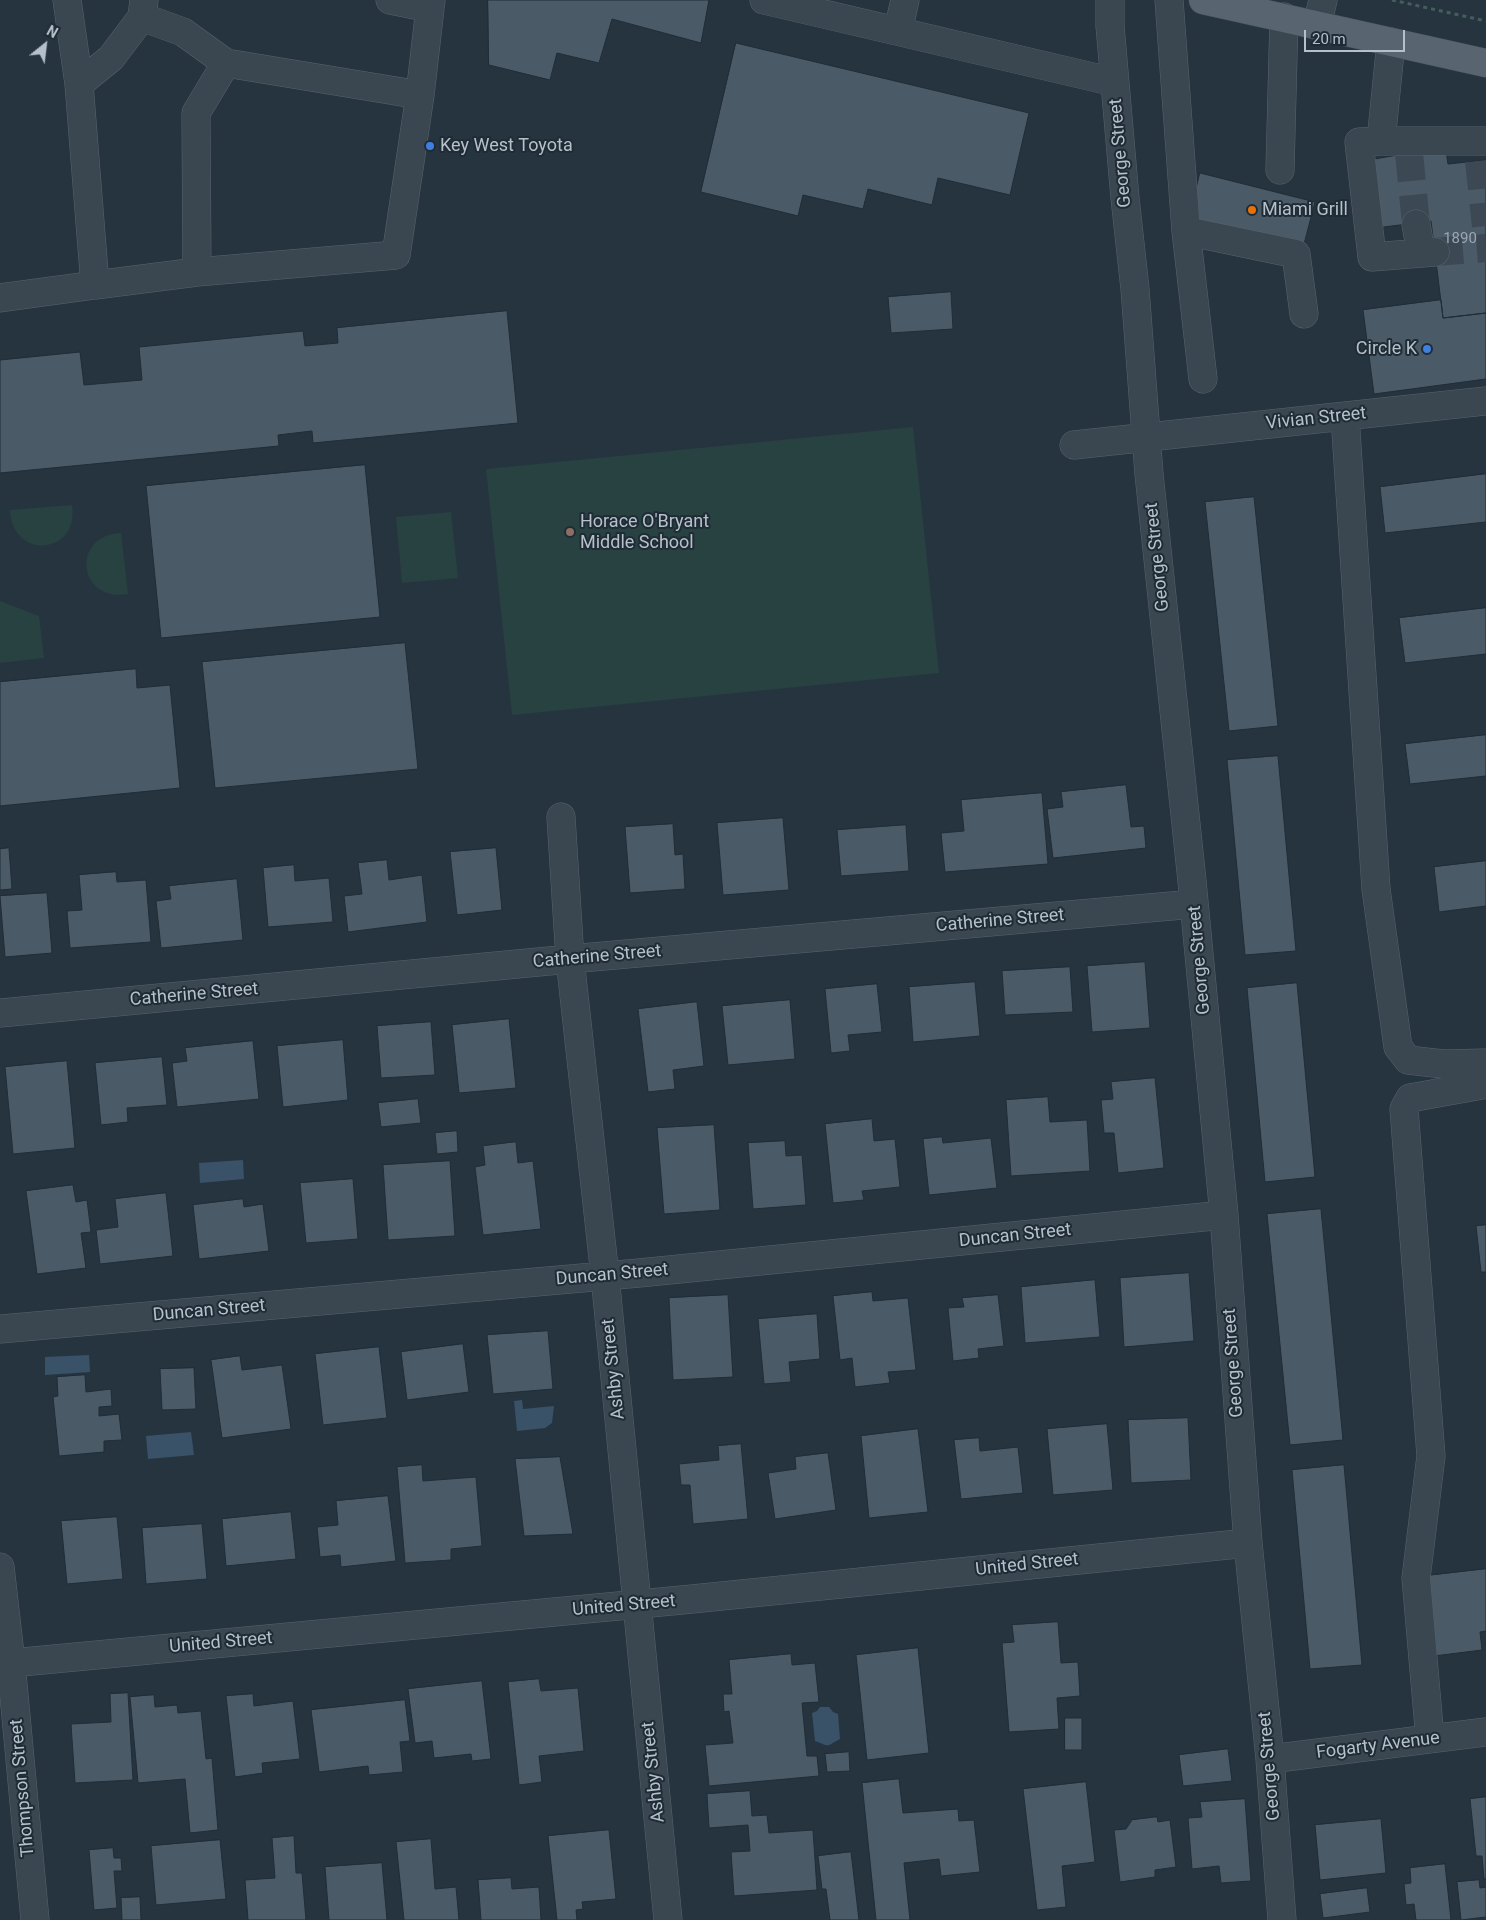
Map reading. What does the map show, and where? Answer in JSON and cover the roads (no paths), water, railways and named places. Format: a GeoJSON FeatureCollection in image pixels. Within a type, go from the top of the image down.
{"type":"FeatureCollection","features":[{"type":"Feature","properties":{"kind":"main road"},"geometry":{"type":"LineString","coordinates":[[1203,0],[1284,17],[1320,12],[1391,42],[1486,63]]}},
{"type":"Feature","properties":{"kind":"street"},"geometry":{"type":"LineString","coordinates":[[67,0],[79,84],[95,285]]}},
{"type":"Feature","properties":{"kind":"street"},"geometry":{"type":"LineString","coordinates":[[0,298],[197,272],[396,255],[420,95],[431,4],[390,0]]}},
{"type":"Feature","properties":{"kind":"street"},"geometry":{"type":"LineString","coordinates":[[764,0],[1114,82]]}},
{"type":"Feature","properties":{"kind":"street"},"geometry":{"type":"LineString","coordinates":[[898,31],[905,0]]}},
{"type":"Feature","properties":{"kind":"street","name":"George Street"},"geometry":{"type":"LineString","coordinates":[[1110,0],[1114,82],[1146,437],[1224,1215],[1248,1543],[1270,1759],[1279,1920]]}},
{"type":"Feature","properties":{"kind":"street"},"geometry":{"type":"LineString","coordinates":[[1169,0],[1186,231],[1203,379]]}},
{"type":"Feature","properties":{"kind":"street"},"geometry":{"type":"LineString","coordinates":[[79,84],[111,58],[143,8],[183,32],[226,63],[420,95]]}},
{"type":"Feature","properties":{"kind":"street"},"geometry":{"type":"LineString","coordinates":[[1280,170],[1284,17]]}},
{"type":"Feature","properties":{"kind":"street"},"geometry":{"type":"LineString","coordinates":[[1381,141],[1391,42]]}},
{"type":"Feature","properties":{"kind":"street"},"geometry":{"type":"LineString","coordinates":[[197,272],[196,113],[226,63]]}},
{"type":"Feature","properties":{"kind":"street"},"geometry":{"type":"LineString","coordinates":[[1416,224],[1428,252],[1372,257],[1359,142],[1381,141],[1409,147],[1481,148]]}},
{"type":"Feature","properties":{"kind":"street"},"geometry":{"type":"LineString","coordinates":[[1186,231],[1296,254],[1304,314]]}},
{"type":"Feature","properties":{"kind":"street","name":"Vivian Street"},"geometry":{"type":"LineString","coordinates":[[1074,445],[1486,401]]}},
{"type":"Feature","properties":{"kind":"street"},"geometry":{"type":"LineString","coordinates":[[1345,416],[1376,889],[1398,1047],[1408,1060],[1443,1064],[1486,1063]]}},
{"type":"Feature","properties":{"kind":"street","name":"Ashby Street"},"geometry":{"type":"LineString","coordinates":[[560,817],[570,959],[638,1604],[668,1920]]}},
{"type":"Feature","properties":{"kind":"street","name":"Catherine Street"},"geometry":{"type":"LineString","coordinates":[[0,1013],[570,959],[1194,904]]}},
{"type":"Feature","properties":{"kind":"street"},"geometry":{"type":"LineString","coordinates":[[1430,1739],[1416,1578],[1430,1456],[1404,1109],[1410,1098],[1482,1085],[1486,1081]]}},
{"type":"Feature","properties":{"kind":"street","name":"Duncan Street"},"geometry":{"type":"LineString","coordinates":[[0,1329],[604,1276],[1224,1215]]}},
{"type":"Feature","properties":{"kind":"street","name":"United Street"},"geometry":{"type":"LineString","coordinates":[[6,1664],[638,1604],[1248,1543]]}},
{"type":"Feature","properties":{"kind":"street","name":"Thompson Street"},"geometry":{"type":"LineString","coordinates":[[0,1567],[6,1664],[35,1920]]}},
{"type":"Feature","properties":{"kind":"street","name":"Fogarty Avenue"},"geometry":{"type":"LineString","coordinates":[[1270,1759],[1486,1732]]}},
{"type":"Feature","properties":{"kind":"water"},"geometry":{"type":"Polygon","coordinates":[[[243,1160],[244,1179],[200,1183],[199,1163],[243,1160]]]}},
{"type":"Feature","properties":{"kind":"water"},"geometry":{"type":"Polygon","coordinates":[[[89,1355],[90,1372],[45,1375],[45,1357],[89,1355]]]}},
{"type":"Feature","properties":{"kind":"water"},"geometry":{"type":"Polygon","coordinates":[[[522,1400],[523,1409],[554,1406],[552,1423],[545,1428],[517,1431],[514,1401],[522,1400]]]}},
{"type":"Feature","properties":{"kind":"water"},"geometry":{"type":"Polygon","coordinates":[[[191,1432],[194,1455],[148,1459],[146,1436],[191,1432]]]}},
{"type":"Feature","properties":{"kind":"water"},"geometry":{"type":"Polygon","coordinates":[[[820,1707],[829,1707],[838,1714],[840,1739],[830,1745],[815,1741],[812,1713],[820,1707]]]}},
{"type":"Feature","properties":{"kind":"tunnel"},"geometry":{"type":"LineString","coordinates":[[1409,153],[1416,224]]}},
{"type":"Feature","properties":{"kind":"tunnel"},"geometry":{"type":"LineString","coordinates":[[1479,161],[1486,226]]}},
{"type":"Feature","properties":{"kind":"tunnel"},"geometry":{"type":"LineString","coordinates":[[1435,252],[1486,248]]}},
{"type":"Feature","properties":{"kind":"place","name":"Key West Toyota"},"geometry":{"type":"Point","coordinates":[430,146]}},
{"type":"Feature","properties":{"kind":"place","name":"Miami Grill"},"geometry":{"type":"Point","coordinates":[1252,210]}},
{"type":"Feature","properties":{"kind":"place","name":"Circle K"},"geometry":{"type":"Point","coordinates":[1427,349]}},
{"type":"Feature","properties":{"kind":"place","name":"Horace O'Bryant Middle School"},"geometry":{"type":"Point","coordinates":[570,532]}}]}
